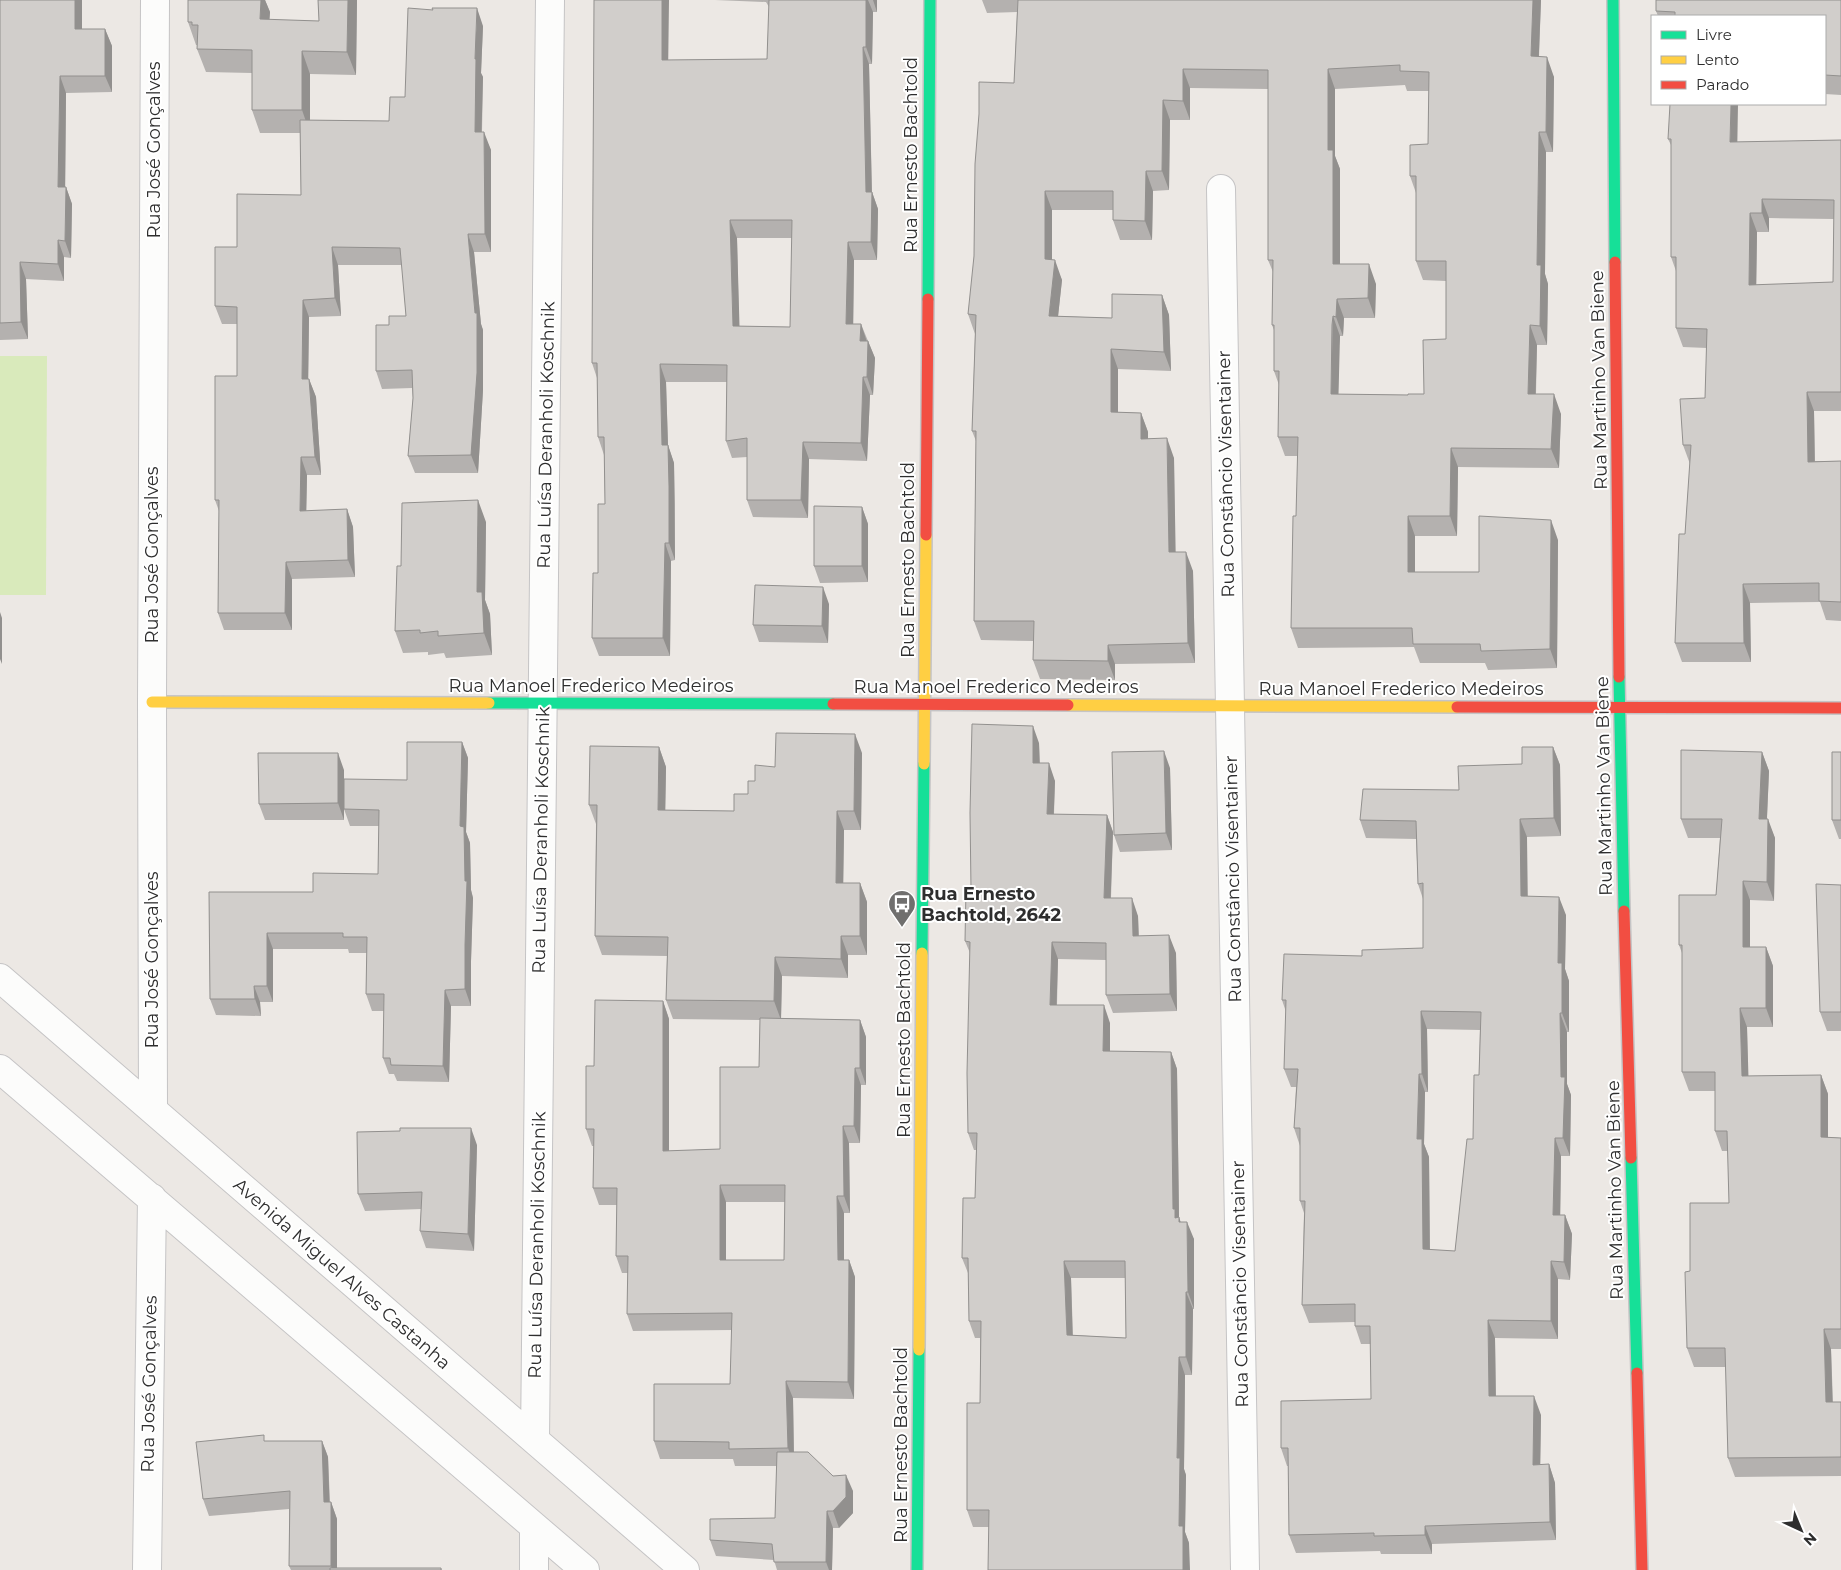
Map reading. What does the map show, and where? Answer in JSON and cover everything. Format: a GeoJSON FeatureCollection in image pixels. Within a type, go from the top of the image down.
{"type":"FeatureCollection","features":[{"type":"Feature","properties":{"kind":"street","name":"Rua José Gonçalves"},"geometry":{"type":"LineString","coordinates":[[153,1110],[152,702],[155,0]]}},
{"type":"Feature","properties":{"kind":"street","name":"Rua Luísa Deranholi Koschnik"},"geometry":{"type":"LineString","coordinates":[[535,1440],[550,0]]}},
{"type":"Feature","properties":{"kind":"street","name":"Rua Ernesto Bachtold"},"geometry":{"type":"LineString","coordinates":[[917,1570],[930,0]]}},
{"type":"Feature","properties":{"kind":"street","name":"Rua Martinho Van Biene"},"geometry":{"type":"LineString","coordinates":[[1613,0],[1619,707],[1642,1570]]}},
{"type":"Feature","properties":{"kind":"street","name":"Rua Constâncio Visentainer"},"geometry":{"type":"LineString","coordinates":[[1221,189],[1245,1570]]}},
{"type":"Feature","properties":{"kind":"street","name":"Rua Manoel Frederico Medeiros"},"geometry":{"type":"LineString","coordinates":[[152,702],[1841,708]]}},
{"type":"Feature","properties":{"kind":"street","name":"Avenida Miguel Alves Castanha"},"geometry":{"type":"LineString","coordinates":[[0,978],[685,1570]]}},
{"type":"Feature","properties":{"kind":"street"},"geometry":{"type":"LineString","coordinates":[[0,1069],[585,1570]]}},
{"type":"Feature","properties":{"kind":"street","name":"Rua José Gonçalves"},"geometry":{"type":"LineString","coordinates":[[147,1570],[152,1198]]}},
{"type":"Feature","properties":{"kind":"street"},"geometry":{"type":"LineString","coordinates":[[534,1526],[534,1570]]}},
{"type":"Feature","properties":{"kind":"green space"},"geometry":{"type":"Polygon","coordinates":[[[0,356],[47,356],[46,595],[0,595],[0,356]]]}},
{"type":"Feature","properties":{"kind":"building"},"geometry":{"type":"Polygon","coordinates":[[[0,0],[75,0],[75,29],[105,29],[105,76],[60,76],[58,187],[66,187],[65,241],[58,240],[58,264],[20,262],[21,322],[0,323],[0,0]]]}},
{"type":"Feature","properties":{"kind":"building"},"geometry":{"type":"Polygon","coordinates":[[[188,0],[261,0],[260,19],[319,21],[318,0],[348,0],[347,52],[302,51],[302,110],[252,110],[252,50],[197,49],[198,25],[192,25],[192,22],[188,22],[188,0]]]}},
{"type":"Feature","properties":{"kind":"building"},"geometry":{"type":"Polygon","coordinates":[[[594,0],[662,0],[662,60],[767,59],[769,0],[866,0],[866,47],[863,47],[866,192],[872,192],[871,242],[848,242],[846,324],[861,324],[860,341],[868,341],[867,377],[863,377],[861,443],[803,442],[801,500],[747,500],[747,438],[726,441],[727,365],[660,364],[662,445],[668,445],[669,486],[669,543],[665,543],[663,638],[592,638],[593,573],[598,573],[598,504],[605,504],[604,437],[598,437],[597,363],[592,363],[594,0]],[[730,220],[733,326],[790,327],[792,220],[730,220]]]}},
{"type":"Feature","properties":{"kind":"building"},"geometry":{"type":"Polygon","coordinates":[[[1018,0],[1533,0],[1531,56],[1547,57],[1546,132],[1539,132],[1537,265],[1541,265],[1540,326],[1530,325],[1528,394],[1554,394],[1551,449],[1451,448],[1450,516],[1408,516],[1408,572],[1479,572],[1479,516],[1551,520],[1550,649],[1481,651],[1480,644],[1413,644],[1412,628],[1291,628],[1293,516],[1296,516],[1298,437],[1278,437],[1279,371],[1274,371],[1274,325],[1272,325],[1273,260],[1268,260],[1268,70],[1183,69],[1183,101],[1163,100],[1162,171],[1146,171],[1145,221],[1113,220],[1113,191],[1045,191],[1045,259],[1055,260],[1049,316],[1112,318],[1112,294],[1162,295],[1164,352],[1111,349],[1111,412],[1141,413],[1141,439],[1167,438],[1169,552],[1186,552],[1188,643],[1108,645],[1108,661],[1033,660],[1034,621],[974,621],[976,431],[972,431],[976,315],[968,314],[974,256],[975,164],[979,114],[979,82],[1014,83],[1018,0]],[[1400,65],[1328,69],[1328,150],[1333,150],[1333,264],[1369,264],[1368,298],[1337,299],[1336,317],[1333,316],[1332,325],[1331,394],[1424,394],[1423,340],[1446,339],[1446,261],[1416,261],[1416,176],[1410,176],[1410,145],[1428,144],[1429,72],[1400,71],[1400,65]]]}},
{"type":"Feature","properties":{"kind":"building"},"geometry":{"type":"Polygon","coordinates":[[[1656,0],[1841,0],[1841,76],[1826,75],[1826,15],[1675,15],[1675,12],[1656,11],[1656,0]]]}},
{"type":"Feature","properties":{"kind":"building"},"geometry":{"type":"Polygon","coordinates":[[[408,8],[433,10],[432,8],[477,8],[475,132],[484,132],[485,234],[468,234],[475,313],[477,313],[477,373],[471,455],[408,456],[413,398],[412,370],[376,371],[376,325],[389,325],[389,316],[406,316],[400,248],[332,247],[335,298],[303,300],[302,379],[309,379],[315,457],[301,457],[300,511],[347,509],[348,560],[286,562],[285,613],[218,613],[219,500],[215,500],[215,376],[237,376],[237,307],[215,306],[215,247],[237,247],[237,194],[301,195],[300,120],[389,121],[390,97],[405,97],[408,8]]]}},
{"type":"Feature","properties":{"kind":"building"},"geometry":{"type":"Polygon","coordinates":[[[1670,105],[1731,105],[1730,142],[1841,140],[1841,392],[1807,392],[1808,462],[1841,461],[1841,602],[1819,601],[1819,583],[1743,584],[1744,643],[1675,643],[1679,534],[1685,534],[1691,445],[1683,445],[1680,399],[1705,398],[1707,329],[1676,328],[1676,257],[1671,257],[1671,139],[1668,139],[1670,105]],[[1762,199],[1762,213],[1750,213],[1749,285],[1833,282],[1834,200],[1762,199]]]}},
{"type":"Feature","properties":{"kind":"building"},"geometry":{"type":"Polygon","coordinates":[[[478,500],[477,592],[482,592],[484,633],[438,636],[438,631],[420,633],[420,630],[395,631],[397,566],[401,566],[402,503],[478,500]]]}},
{"type":"Feature","properties":{"kind":"building"},"geometry":{"type":"Polygon","coordinates":[[[814,506],[862,507],[862,566],[814,566],[814,506]]]}},
{"type":"Feature","properties":{"kind":"building"},"geometry":{"type":"Polygon","coordinates":[[[755,585],[823,587],[822,626],[753,625],[755,585]]]}},
{"type":"Feature","properties":{"kind":"building"},"geometry":{"type":"Polygon","coordinates":[[[972,724],[1033,726],[1033,763],[1049,763],[1047,814],[1107,815],[1104,898],[1132,898],[1133,936],[1169,935],[1170,994],[1106,995],[1106,943],[1052,942],[1050,1005],[1104,1005],[1103,1051],[1171,1052],[1173,1209],[1175,1209],[1175,1218],[1179,1217],[1179,1222],[1187,1222],[1188,1292],[1186,1292],[1186,1357],[1179,1357],[1177,1458],[1180,1458],[1179,1526],[1183,1526],[1183,1570],[988,1570],[989,1510],[967,1510],[967,1403],[980,1403],[981,1321],[969,1321],[968,1258],[962,1258],[963,1198],[975,1198],[977,1133],[968,1133],[967,1073],[970,942],[965,941],[966,889],[971,889],[972,724]],[[1064,1261],[1067,1335],[1126,1338],[1125,1261],[1064,1261]]]}},
{"type":"Feature","properties":{"kind":"building"},"geometry":{"type":"Polygon","coordinates":[[[776,733],[855,734],[854,811],[837,811],[836,883],[860,883],[860,936],[841,936],[841,959],[775,957],[774,1001],[666,1000],[668,937],[595,936],[597,805],[589,805],[590,746],[659,747],[658,810],[734,811],[734,794],[748,794],[748,781],[755,781],[755,765],[775,767],[776,733]]]}},
{"type":"Feature","properties":{"kind":"building"},"geometry":{"type":"Polygon","coordinates":[[[407,742],[462,742],[460,826],[464,827],[465,881],[467,881],[465,989],[445,990],[443,1066],[391,1065],[390,1058],[383,1058],[384,994],[366,994],[367,937],[343,937],[343,933],[267,933],[267,986],[254,986],[255,999],[210,999],[209,892],[313,892],[313,873],[378,874],[379,810],[344,809],[344,779],[407,780],[407,742]]]}},
{"type":"Feature","properties":{"kind":"building"},"geometry":{"type":"Polygon","coordinates":[[[1522,747],[1553,747],[1554,818],[1520,819],[1521,896],[1559,897],[1558,963],[1562,963],[1562,1013],[1560,1013],[1561,1077],[1565,1077],[1563,1138],[1555,1138],[1553,1215],[1565,1215],[1564,1262],[1551,1261],[1551,1321],[1488,1320],[1489,1396],[1534,1396],[1533,1465],[1549,1464],[1550,1522],[1425,1526],[1425,1535],[1374,1536],[1374,1533],[1289,1535],[1288,1448],[1281,1448],[1281,1401],[1371,1399],[1370,1326],[1355,1326],[1355,1304],[1302,1305],[1305,1201],[1300,1201],[1300,1128],[1294,1128],[1298,1069],[1284,1069],[1286,1000],[1282,1000],[1284,954],[1362,956],[1362,950],[1423,948],[1423,883],[1418,884],[1416,821],[1360,820],[1363,789],[1459,790],[1458,766],[1522,764],[1522,747]],[[1421,1011],[1422,1074],[1419,1074],[1417,1139],[1422,1139],[1423,1249],[1455,1251],[1467,1139],[1473,1139],[1474,1075],[1479,1075],[1481,1012],[1421,1011]]]}},
{"type":"Feature","properties":{"kind":"building"},"geometry":{"type":"Polygon","coordinates":[[[1681,750],[1762,752],[1759,819],[1768,819],[1767,882],[1743,881],[1743,947],[1766,947],[1766,1008],[1740,1008],[1742,1076],[1821,1075],[1821,1137],[1841,1138],[1841,1329],[1824,1329],[1826,1402],[1841,1402],[1841,1457],[1728,1458],[1725,1348],[1687,1348],[1685,1272],[1690,1271],[1690,1203],[1729,1203],[1727,1131],[1715,1131],[1715,1072],[1682,1072],[1682,945],[1679,945],[1679,895],[1716,895],[1722,819],[1681,819],[1681,750]]]}},
{"type":"Feature","properties":{"kind":"building"},"geometry":{"type":"Polygon","coordinates":[[[1164,751],[1166,833],[1114,835],[1112,752],[1164,751]]]}},
{"type":"Feature","properties":{"kind":"building"},"geometry":{"type":"Polygon","coordinates":[[[1832,752],[1841,752],[1841,820],[1832,820],[1832,752]]]}},
{"type":"Feature","properties":{"kind":"building"},"geometry":{"type":"Polygon","coordinates":[[[258,753],[338,753],[338,803],[259,804],[258,753]]]}},
{"type":"Feature","properties":{"kind":"building"},"geometry":{"type":"Polygon","coordinates":[[[1816,884],[1841,885],[1841,1012],[1820,1012],[1816,884]]]}},
{"type":"Feature","properties":{"kind":"building"},"geometry":{"type":"Polygon","coordinates":[[[595,1000],[663,1001],[663,1151],[720,1149],[720,1067],[759,1067],[760,1018],[860,1020],[860,1068],[855,1068],[854,1126],[843,1126],[844,1196],[837,1196],[838,1260],[849,1260],[848,1382],[786,1381],[788,1448],[729,1449],[729,1442],[654,1441],[654,1384],[730,1384],[732,1313],[627,1314],[628,1256],[616,1256],[617,1188],[593,1188],[594,1129],[586,1129],[586,1066],[594,1066],[595,1000]],[[720,1185],[720,1260],[784,1260],[785,1185],[720,1185]]]}},
{"type":"Feature","properties":{"kind":"building"},"geometry":{"type":"Polygon","coordinates":[[[400,1128],[471,1128],[468,1234],[420,1231],[422,1192],[358,1194],[357,1132],[400,1131],[400,1128]]]}},
{"type":"Feature","properties":{"kind":"building"},"geometry":{"type":"Polygon","coordinates":[[[264,1435],[264,1441],[322,1441],[324,1502],[331,1502],[331,1566],[289,1566],[290,1491],[203,1499],[196,1442],[264,1435]]]}},
{"type":"Feature","properties":{"kind":"building"},"geometry":{"type":"Polygon","coordinates":[[[777,1452],[808,1452],[833,1476],[846,1475],[846,1497],[833,1511],[827,1511],[826,1562],[774,1562],[772,1544],[710,1540],[710,1519],[775,1518],[777,1452]]]}},
{"type":"Feature","properties":{"kind":"building"},"geometry":{"type":"Polygon","coordinates":[[[330,1568],[441,1568],[441,1570],[330,1570],[330,1568]]]}},
{"type":"Feature","properties":{"kind":"traffic: fast"},"geometry":{"type":"LineString","coordinates":[[928,299],[930,0]]}},
{"type":"Feature","properties":{"kind":"traffic: fast"},"geometry":{"type":"LineString","coordinates":[[1613,0],[1615,262]]}},
{"type":"Feature","properties":{"kind":"traffic: fast"},"geometry":{"type":"LineString","coordinates":[[1619,677],[1624,911]]}},
{"type":"Feature","properties":{"kind":"traffic: fast"},"geometry":{"type":"LineString","coordinates":[[489,703],[833,704]]}},
{"type":"Feature","properties":{"kind":"traffic: fast"},"geometry":{"type":"LineString","coordinates":[[922,953],[924,764]]}},
{"type":"Feature","properties":{"kind":"traffic: fast"},"geometry":{"type":"LineString","coordinates":[[1631,1158],[1637,1373]]}},
{"type":"Feature","properties":{"kind":"traffic: fast"},"geometry":{"type":"LineString","coordinates":[[917,1570],[919,1350]]}},
{"type":"Feature","properties":{"kind":"traffic: slow"},"geometry":{"type":"LineString","coordinates":[[924,764],[926,535]]}},
{"type":"Feature","properties":{"kind":"traffic: slow"},"geometry":{"type":"LineString","coordinates":[[152,702],[489,703]]}},
{"type":"Feature","properties":{"kind":"traffic: slow"},"geometry":{"type":"LineString","coordinates":[[1068,705],[1457,707]]}},
{"type":"Feature","properties":{"kind":"traffic: slow"},"geometry":{"type":"LineString","coordinates":[[919,1350],[922,953]]}},
{"type":"Feature","properties":{"kind":"traffic: jam"},"geometry":{"type":"LineString","coordinates":[[1615,262],[1619,677]]}},
{"type":"Feature","properties":{"kind":"traffic: jam"},"geometry":{"type":"LineString","coordinates":[[926,535],[928,299]]}},
{"type":"Feature","properties":{"kind":"traffic: jam"},"geometry":{"type":"LineString","coordinates":[[833,704],[1068,705]]}},
{"type":"Feature","properties":{"kind":"traffic: jam"},"geometry":{"type":"LineString","coordinates":[[1457,707],[1841,708]]}},
{"type":"Feature","properties":{"kind":"traffic: jam"},"geometry":{"type":"LineString","coordinates":[[1624,911],[1631,1158]]}},
{"type":"Feature","properties":{"kind":"traffic: jam"},"geometry":{"type":"LineString","coordinates":[[1637,1373],[1642,1570]]}},
{"type":"Feature","properties":{"kind":"place","name":"Rua Ernesto Bachtold, 2642"},"geometry":{"type":"Point","coordinates":[902,928]}}]}
